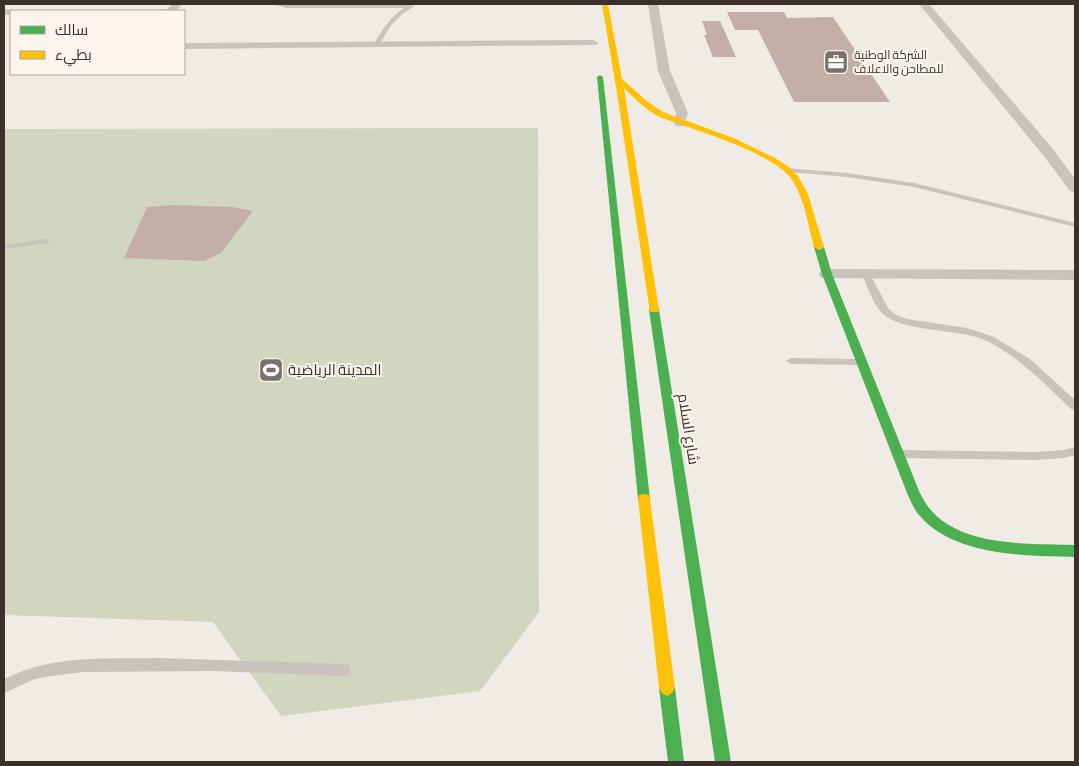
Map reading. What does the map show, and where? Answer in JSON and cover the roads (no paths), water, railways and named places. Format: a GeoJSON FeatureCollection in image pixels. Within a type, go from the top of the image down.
{"type":"FeatureCollection","features":[{"type":"Feature","properties":{"kind":"main road","name":"شارع السلام"},"geometry":{"type":"LineString","coordinates":[[605,4],[622,99],[723,762]]}},
{"type":"Feature","properties":{"kind":"main road"},"geometry":{"type":"LineString","coordinates":[[598,70],[604,100],[651,562],[676,762]]}},
{"type":"Feature","properties":{"kind":"main road"},"geometry":{"type":"LineString","coordinates":[[619,80],[645,104],[680,123],[753,149],[772,158],[788,170],[798,183],[827,274],[898,454],[920,506],[931,520],[952,534],[977,542],[1075,551]]}},
{"type":"Feature","properties":{"kind":"street"},"geometry":{"type":"LineString","coordinates":[[653,4],[664,71],[682,113],[680,123]]}},
{"type":"Feature","properties":{"kind":"street"},"geometry":{"type":"LineString","coordinates":[[924,4],[1032,131],[1075,188]]}},
{"type":"Feature","properties":{"kind":"street"},"geometry":{"type":"LineString","coordinates":[[185,46],[593,42]]}},
{"type":"Feature","properties":{"kind":"street"},"geometry":{"type":"LineString","coordinates":[[827,274],[1075,274]]}},
{"type":"Feature","properties":{"kind":"lane"},"geometry":{"type":"LineString","coordinates":[[276,4],[286,6],[413,5]]}},
{"type":"Feature","properties":{"kind":"lane"},"geometry":{"type":"LineString","coordinates":[[377,44],[392,20],[413,5]]}},
{"type":"Feature","properties":{"kind":"lane"},"geometry":{"type":"LineString","coordinates":[[788,170],[847,175],[914,185],[1075,225]]}},
{"type":"Feature","properties":{"kind":"lane"},"geometry":{"type":"LineString","coordinates":[[4,247],[46,241]]}},
{"type":"Feature","properties":{"kind":"lane"},"geometry":{"type":"LineString","coordinates":[[866,274],[884,310],[893,318],[905,322],[967,331],[991,339],[1027,361],[1075,406]]}},
{"type":"Feature","properties":{"kind":"lane"},"geometry":{"type":"LineString","coordinates":[[792,361],[862,362]]}},
{"type":"Feature","properties":{"kind":"lane"},"geometry":{"type":"LineString","coordinates":[[898,454],[1038,456],[1074,452]]}},
{"type":"Feature","properties":{"kind":"lane"},"geometry":{"type":"LineString","coordinates":[[4,686],[35,672],[61,667],[196,664],[344,670]]}},
{"type":"Feature","properties":{"kind":"place","name":"الشركة الوطنية للمطاحن والاعلاف"},"geometry":{"type":"Point","coordinates":[836,62]}},
{"type":"Feature","properties":{"kind":"place","name":"المدينة الرياضية"},"geometry":{"type":"Point","coordinates":[271,370]}}]}
